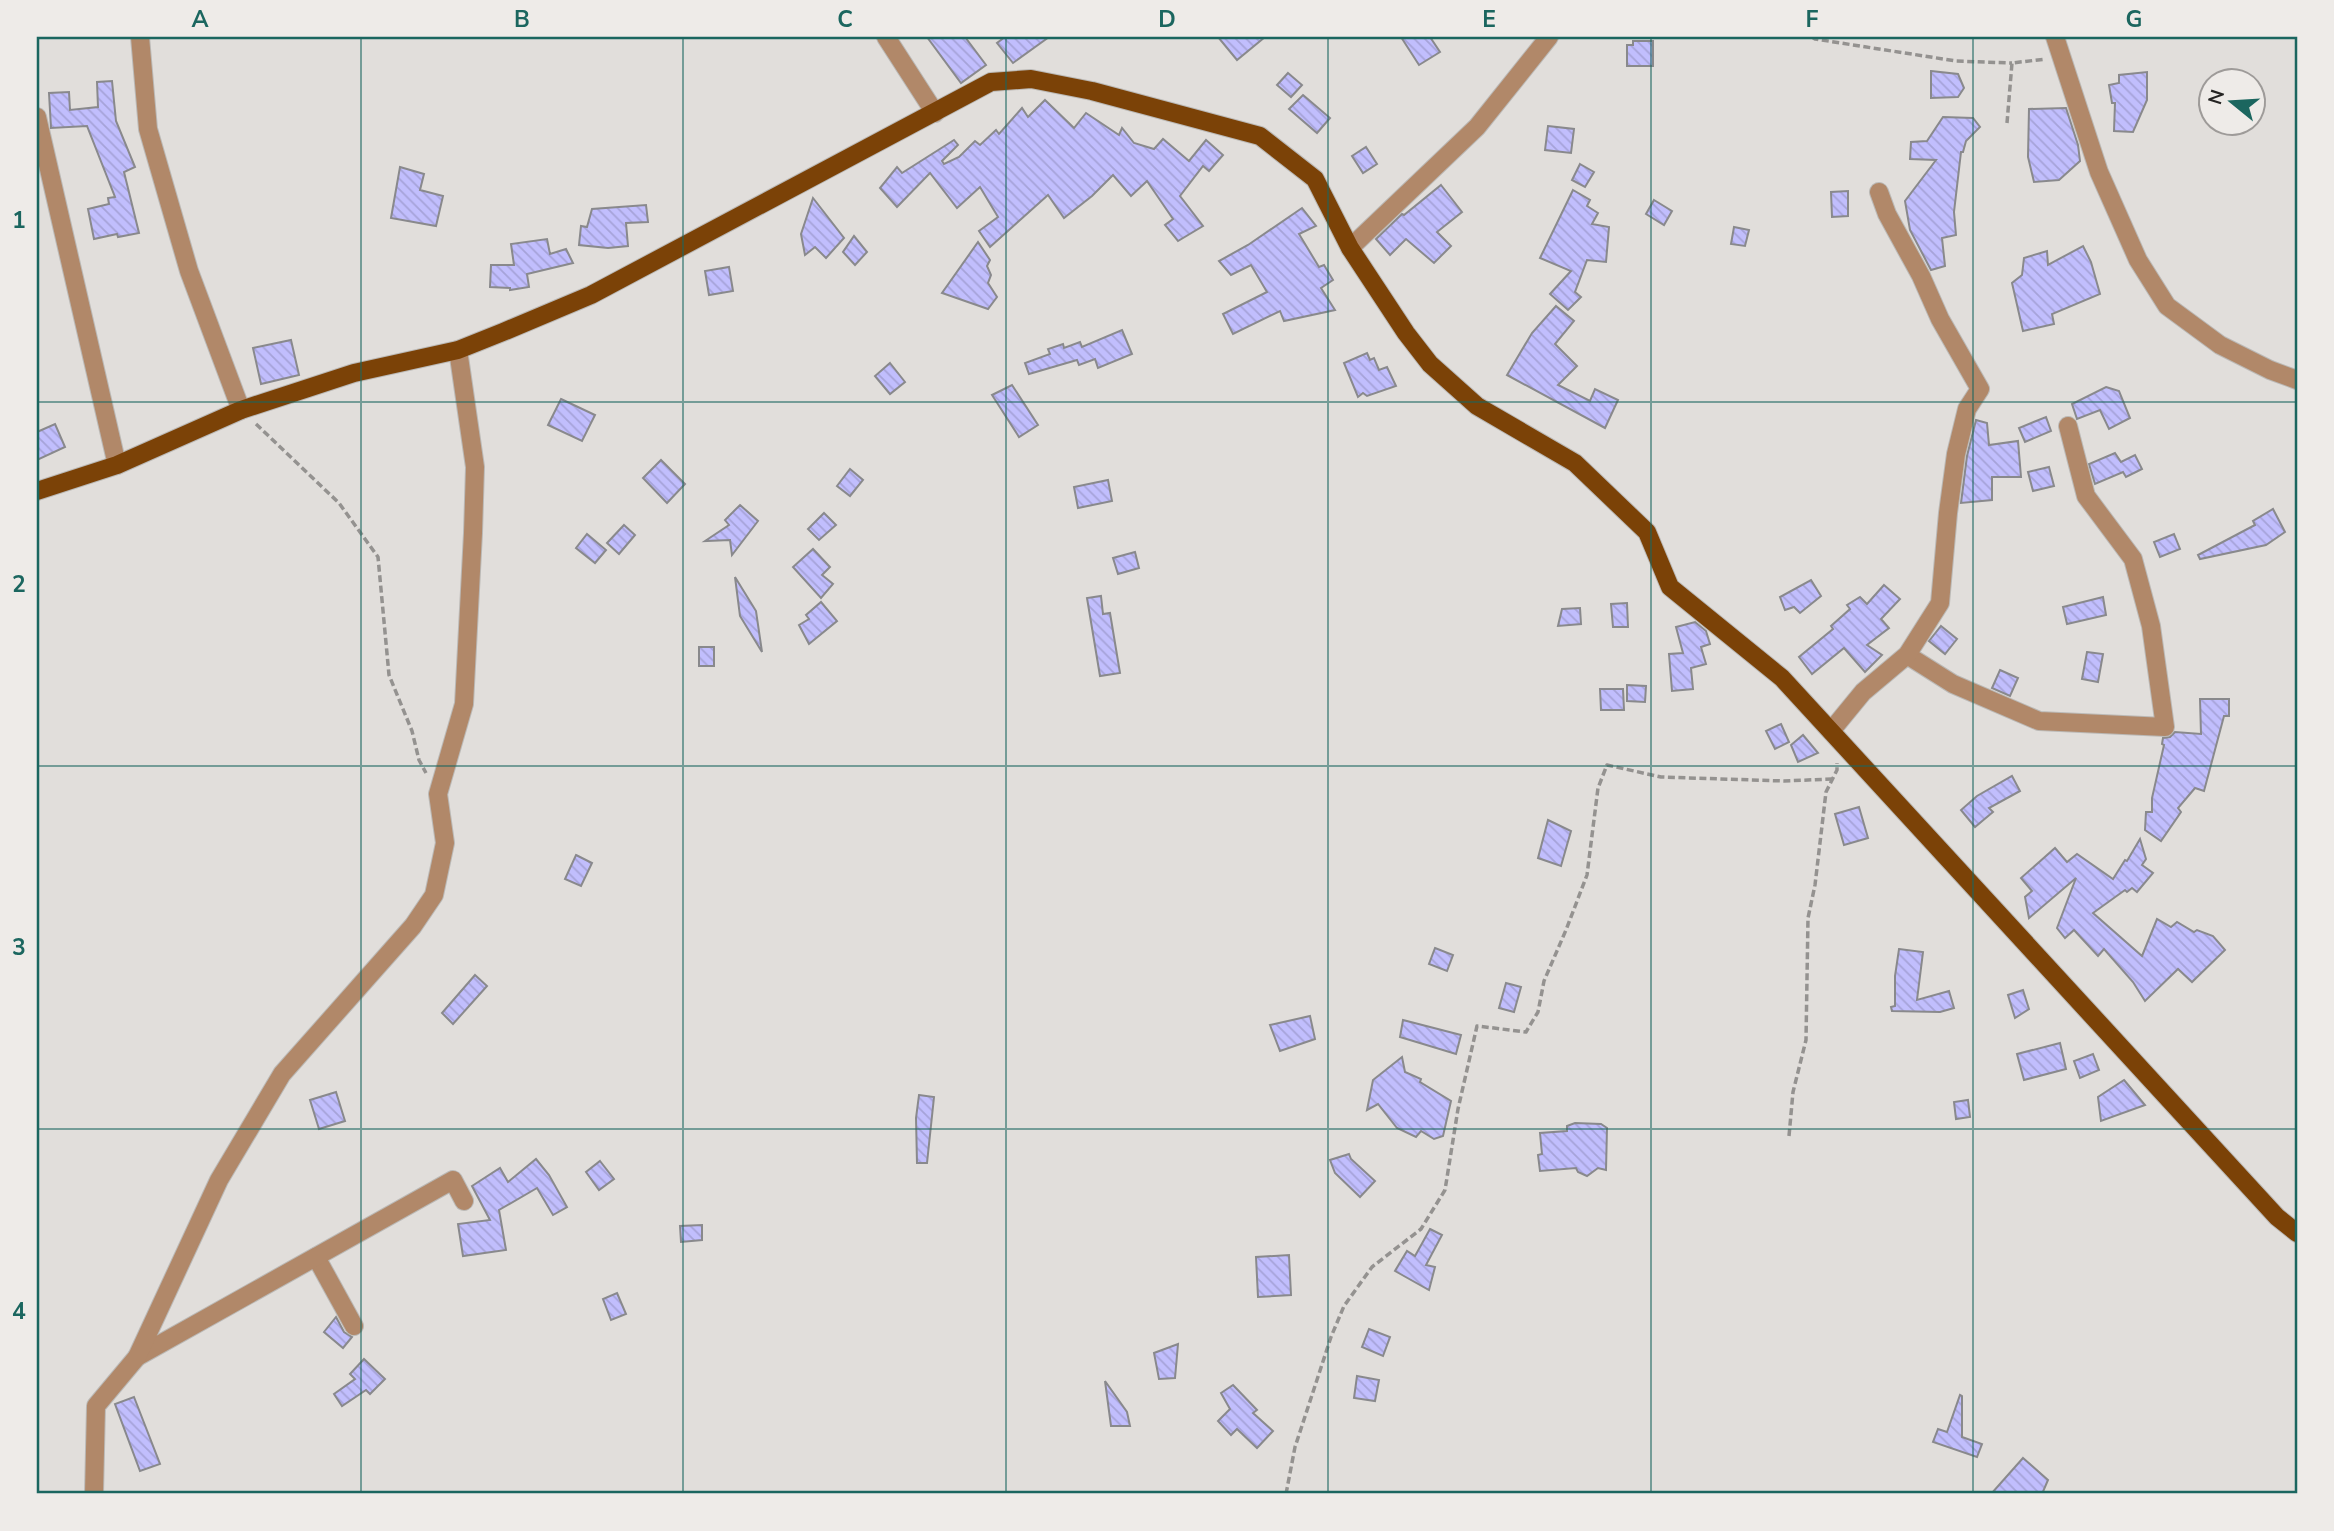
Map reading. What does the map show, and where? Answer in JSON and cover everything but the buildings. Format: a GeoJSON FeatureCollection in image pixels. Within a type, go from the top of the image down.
{"type":"FeatureCollection","features":[{"type":"Feature","properties":{"kind":"main road"},"geometry":{"type":"LineString","coordinates":[[37,491],[117,466],[242,410],[354,373],[458,351],[591,295],[991,82],[1031,79],[1260,136],[1315,179],[1350,248],[1430,364],[1477,406],[1575,463],[1647,532],[1670,587],[1782,678],[2277,1217],[2297,1233]]}},
{"type":"Feature","properties":{"kind":"street"},"geometry":{"type":"LineString","coordinates":[[140,37],[148,130],[189,271],[242,410]]}},
{"type":"Feature","properties":{"kind":"street"},"geometry":{"type":"LineString","coordinates":[[886,37],[936,113]]}},
{"type":"Feature","properties":{"kind":"street"},"geometry":{"type":"LineString","coordinates":[[1350,248],[1478,127],[1549,37]]}},
{"type":"Feature","properties":{"kind":"street"},"geometry":{"type":"LineString","coordinates":[[2055,37],[2099,172],[2138,260],[2167,306],[2220,345],[2297,380]]}},
{"type":"Feature","properties":{"kind":"street"},"geometry":{"type":"LineString","coordinates":[[37,117],[117,466]]}},
{"type":"Feature","properties":{"kind":"street"},"geometry":{"type":"LineString","coordinates":[[1835,736],[1863,692],[1907,655],[1940,603],[1956,454],[1968,410],[1980,388],[1940,319],[1921,276],[1886,214],[1879,192]]}},
{"type":"Feature","properties":{"kind":"street"},"geometry":{"type":"LineString","coordinates":[[94,1494],[96,1406],[137,1357],[219,1180],[282,1074],[413,926],[433,895],[445,843],[438,794],[464,704],[473,533],[475,467],[458,351]]}},
{"type":"Feature","properties":{"kind":"street"},"geometry":{"type":"LineString","coordinates":[[1907,655],[1953,684],[2039,720],[2165,727],[2151,626],[2133,559],[2086,496],[2067,426]]}},
{"type":"Feature","properties":{"kind":"street"},"geometry":{"type":"LineString","coordinates":[[137,1357],[453,1180],[464,1201]]}},
{"type":"Feature","properties":{"kind":"street"},"geometry":{"type":"LineString","coordinates":[[316,1257],[354,1326]]}},
{"type":"Feature","properties":{"kind":"path"},"geometry":{"type":"LineString","coordinates":[[1812,37],[1956,61],[2012,63],[2062,57]]}},
{"type":"Feature","properties":{"kind":"path"},"geometry":{"type":"LineString","coordinates":[[2007,122],[2012,63]]}},
{"type":"Feature","properties":{"kind":"path"},"geometry":{"type":"LineString","coordinates":[[242,410],[339,503],[378,557],[390,675],[412,731],[419,760],[438,794]]}},
{"type":"Feature","properties":{"kind":"path"},"geometry":{"type":"LineString","coordinates":[[1789,1136],[1794,1092],[1806,1040],[1808,918],[1815,885],[1826,792],[1837,770],[1835,736]]}},
{"type":"Feature","properties":{"kind":"path"},"geometry":{"type":"LineString","coordinates":[[1286,1494],[1295,1447],[1331,1337],[1345,1306],[1373,1267],[1421,1229],[1445,1190],[1458,1109],[1477,1026],[1526,1032],[1538,1012],[1544,981],[1587,875],[1598,788],[1607,765],[1661,777],[1784,781],[1832,779]]}}]}
